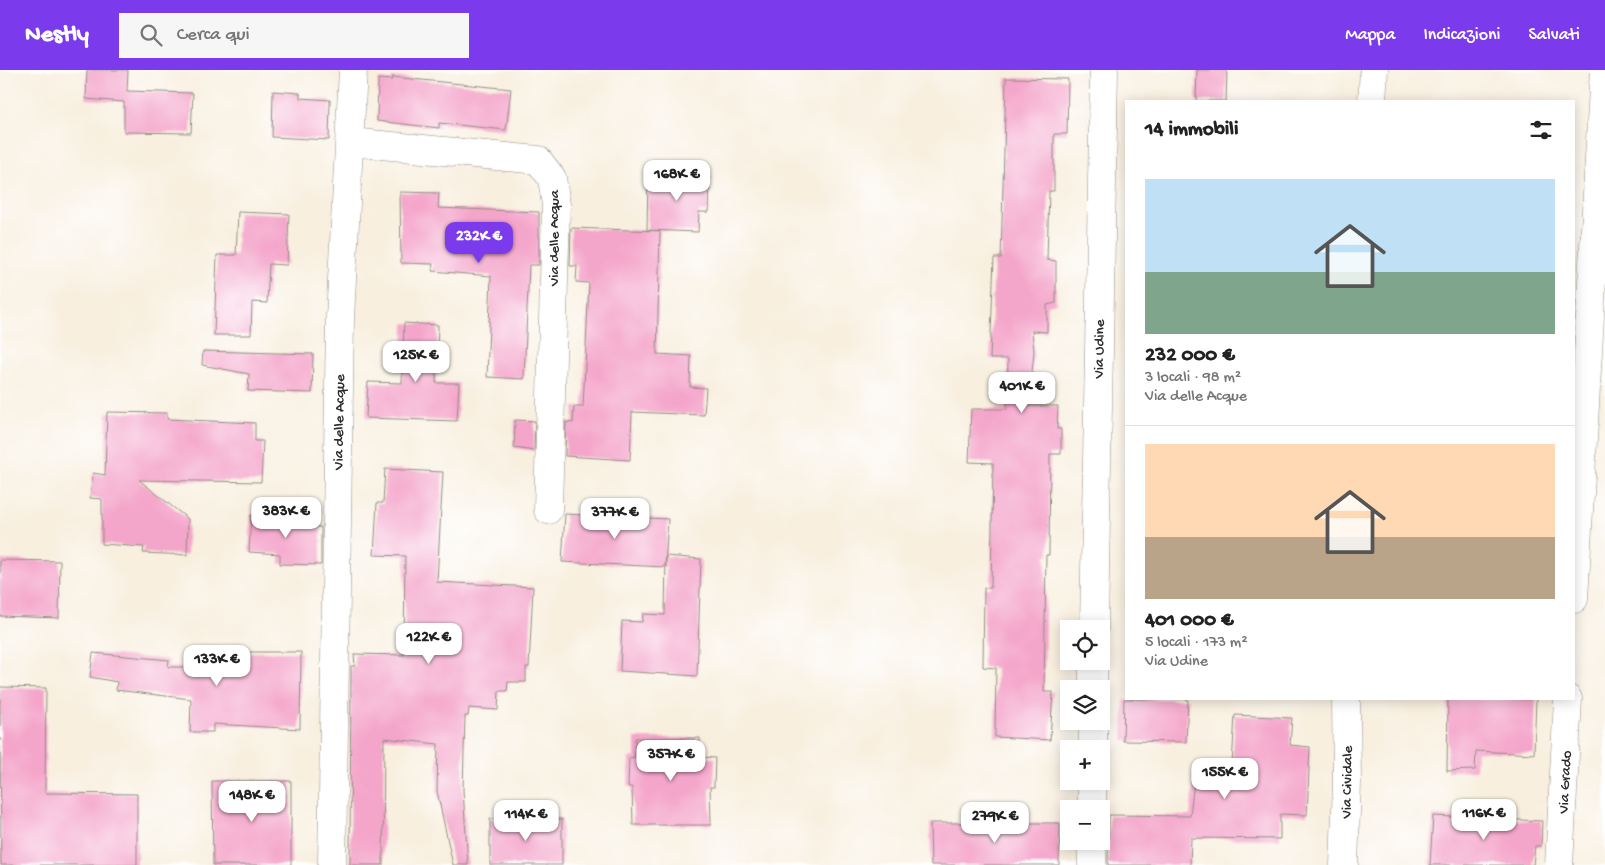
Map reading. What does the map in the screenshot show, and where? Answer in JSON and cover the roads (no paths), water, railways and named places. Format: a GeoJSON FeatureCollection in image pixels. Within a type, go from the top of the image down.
{"type":"FeatureCollection","features":[{"type":"Feature","properties":{"kind":"street","name":"Via delle Acque"},"geometry":{"type":"LineString","coordinates":[[332,865],[340,318],[353,70]]}},
{"type":"Feature","properties":{"kind":"street","name":"Via Udine"},"geometry":{"type":"LineString","coordinates":[[1094,620],[1104,70]]}},
{"type":"Feature","properties":{"kind":"street"},"geometry":{"type":"LineString","coordinates":[[1372,100],[1374,70]]}},
{"type":"Feature","properties":{"kind":"street"},"geometry":{"type":"LineString","coordinates":[[1575,581],[1604,70]]}},
{"type":"Feature","properties":{"kind":"street","name":"Via delle Acqua"},"geometry":{"type":"LineString","coordinates":[[350,142],[538,160],[552,178],[556,205],[548,510]]}},
{"type":"Feature","properties":{"kind":"street","name":"Via Cividale"},"geometry":{"type":"LineString","coordinates":[[1344,865],[1347,783],[1346,700]]}},
{"type":"Feature","properties":{"kind":"street","name":"Via Grado"},"geometry":{"type":"LineString","coordinates":[[1559,865],[1568,700]]}},
{"type":"Feature","properties":{"kind":"street"},"geometry":{"type":"LineString","coordinates":[[1092,850],[1092,865]]}}]}
